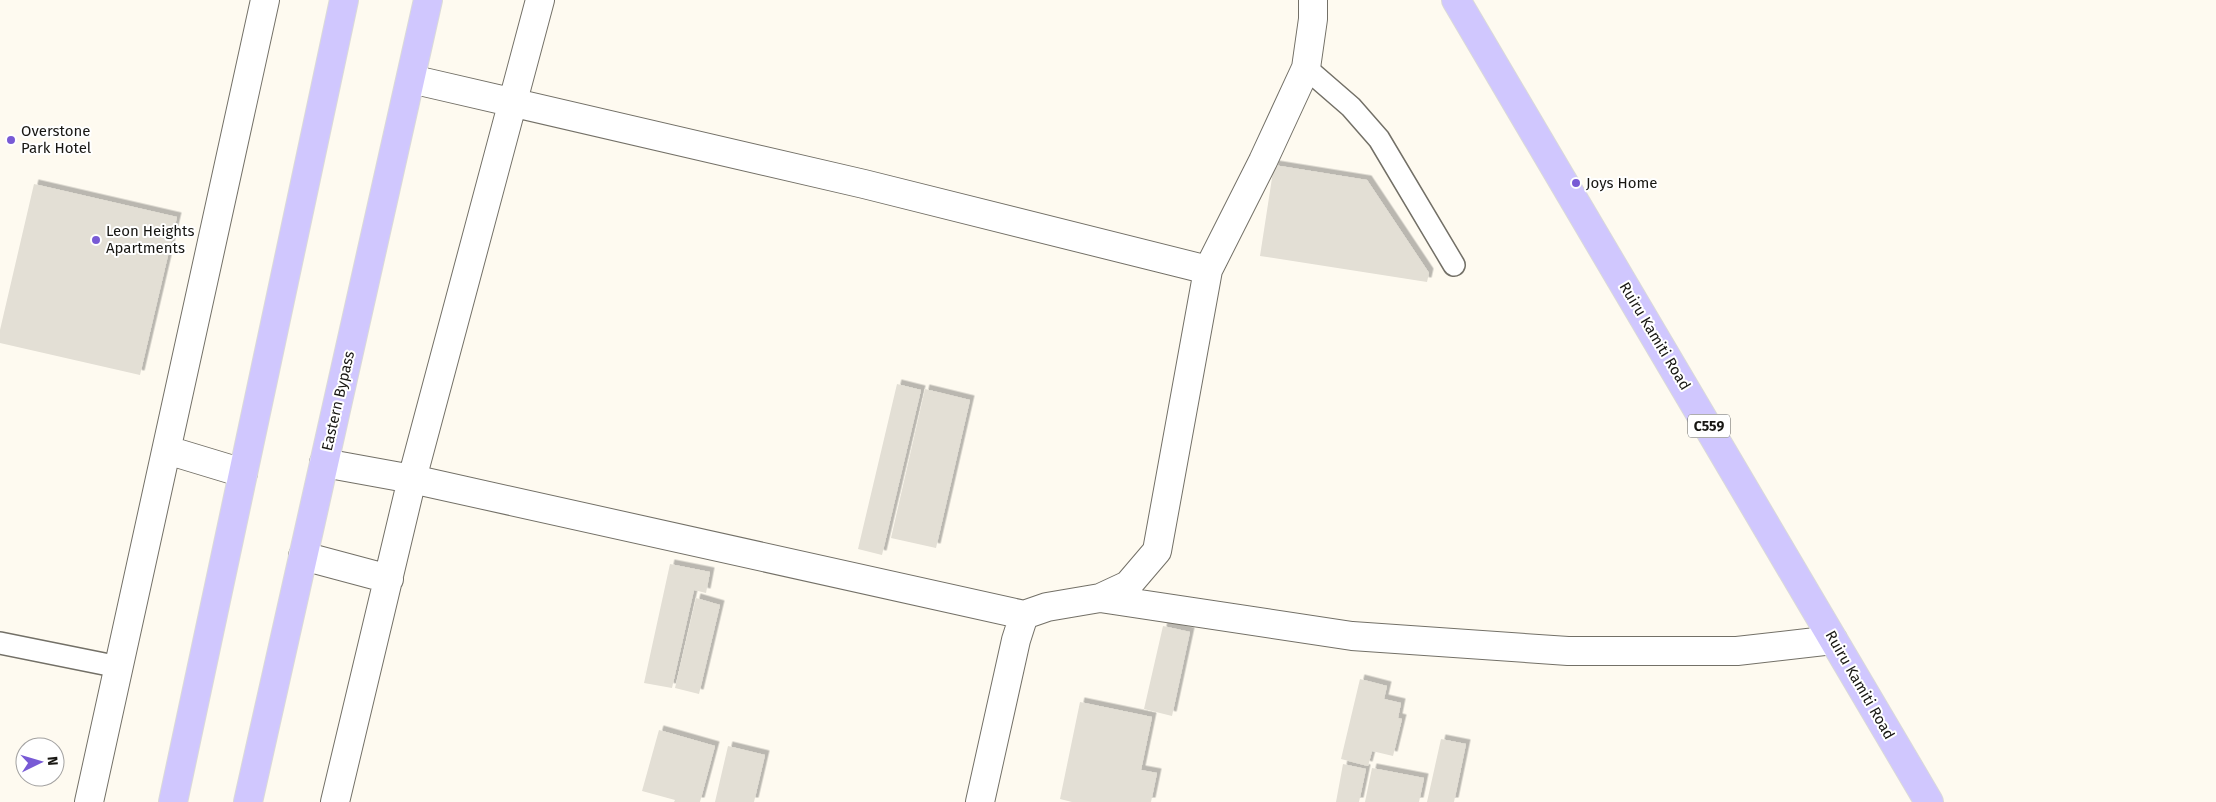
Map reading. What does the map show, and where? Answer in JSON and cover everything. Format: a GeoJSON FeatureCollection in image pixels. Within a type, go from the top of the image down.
{"type":"FeatureCollection","features":[{"type":"Feature","properties":{"kind":"main road"},"geometry":{"type":"LineString","coordinates":[[173,802],[344,0]]}},
{"type":"Feature","properties":{"kind":"main road","name":"Eastern Bypass"},"geometry":{"type":"LineString","coordinates":[[248,802],[428,0]]}},
{"type":"Feature","properties":{"kind":"main road","name":"Ruiru Kamiti Road"},"geometry":{"type":"LineString","coordinates":[[1456,0],[1929,802]]}},
{"type":"Feature","properties":{"kind":"street"},"geometry":{"type":"LineString","coordinates":[[90,802],[265,0]]}},
{"type":"Feature","properties":{"kind":"street"},"geometry":{"type":"LineString","coordinates":[[335,802],[412,479],[540,0]]}},
{"type":"Feature","properties":{"kind":"street"},"geometry":{"type":"LineString","coordinates":[[324,463],[412,479],[1024,615],[1046,607],[1100,598],[1128,585],[1157,551],[1208,270],[1263,161],[1306,68],[1313,19],[1313,0]]}},
{"type":"Feature","properties":{"kind":"street"},"geometry":{"type":"LineString","coordinates":[[411,79],[864,184],[1208,270]]}},
{"type":"Feature","properties":{"kind":"street"},"geometry":{"type":"LineString","coordinates":[[167,450],[243,473]]}},
{"type":"Feature","properties":{"kind":"street"},"geometry":{"type":"LineString","coordinates":[[303,556],[389,579]]}},
{"type":"Feature","properties":{"kind":"street"},"geometry":{"type":"LineString","coordinates":[[1100,598],[1352,636],[1568,652],[1738,651],[1833,640]]}},
{"type":"Feature","properties":{"kind":"street"},"geometry":{"type":"LineString","coordinates":[[980,802],[1016,640],[1024,615]]}},
{"type":"Feature","properties":{"kind":"lane"},"geometry":{"type":"LineString","coordinates":[[1306,68],[1351,107],[1379,139],[1454,264]]}},
{"type":"Feature","properties":{"kind":"lane"},"geometry":{"type":"LineString","coordinates":[[0,642],[119,667]]}},
{"type":"Feature","properties":{"kind":"building"},"geometry":{"type":"Polygon","coordinates":[[[1274,165],[1367,180],[1429,273],[1427,282],[1260,256],[1274,165]]]}},
{"type":"Feature","properties":{"kind":"building"},"geometry":{"type":"Polygon","coordinates":[[[34,184],[177,217],[140,375],[0,343],[0,330],[34,184]]]}},
{"type":"Feature","properties":{"kind":"building"},"geometry":{"type":"Polygon","coordinates":[[[897,384],[921,390],[882,555],[858,549],[897,384]]]}},
{"type":"Feature","properties":{"kind":"building"},"geometry":{"type":"Polygon","coordinates":[[[925,389],[970,400],[936,548],[891,538],[925,389]]]}},
{"type":"Feature","properties":{"kind":"building"},"geometry":{"type":"Polygon","coordinates":[[[670,564],[710,572],[706,593],[694,590],[672,688],[644,683],[670,564]]]}},
{"type":"Feature","properties":{"kind":"building"},"geometry":{"type":"Polygon","coordinates":[[[696,598],[720,605],[699,694],[675,688],[696,598]]]}},
{"type":"Feature","properties":{"kind":"building"},"geometry":{"type":"Polygon","coordinates":[[[1163,626],[1190,632],[1172,716],[1144,709],[1163,626]]]}},
{"type":"Feature","properties":{"kind":"building"},"geometry":{"type":"Polygon","coordinates":[[[1360,679],[1387,686],[1384,699],[1401,703],[1398,718],[1402,719],[1393,756],[1372,751],[1368,766],[1341,759],[1360,679]]]}},
{"type":"Feature","properties":{"kind":"building"},"geometry":{"type":"Polygon","coordinates":[[[1080,702],[1152,717],[1141,770],[1157,773],[1151,802],[1072,802],[1060,799],[1080,702]]]}},
{"type":"Feature","properties":{"kind":"building"},"geometry":{"type":"Polygon","coordinates":[[[659,730],[715,746],[700,802],[674,802],[675,800],[642,791],[659,730]]]}},
{"type":"Feature","properties":{"kind":"building"},"geometry":{"type":"Polygon","coordinates":[[[1441,739],[1466,744],[1454,802],[1427,802],[1441,739]]]}},
{"type":"Feature","properties":{"kind":"building"},"geometry":{"type":"Polygon","coordinates":[[[728,746],[765,755],[754,802],[715,802],[728,746]]]}},
{"type":"Feature","properties":{"kind":"building"},"geometry":{"type":"Polygon","coordinates":[[[1343,764],[1366,769],[1359,802],[1336,802],[1343,764]]]}},
{"type":"Feature","properties":{"kind":"building"},"geometry":{"type":"Polygon","coordinates":[[[1372,768],[1424,778],[1419,802],[1365,802],[1372,768]]]}},
{"type":"Feature","properties":{"kind":"place","name":"Overstone Park Hotel"},"geometry":{"type":"Point","coordinates":[11,140]}},
{"type":"Feature","properties":{"kind":"place","name":"Joys Home"},"geometry":{"type":"Point","coordinates":[1576,183]}},
{"type":"Feature","properties":{"kind":"place","name":"Leon Heights Apartments"},"geometry":{"type":"Point","coordinates":[96,240]}}]}
